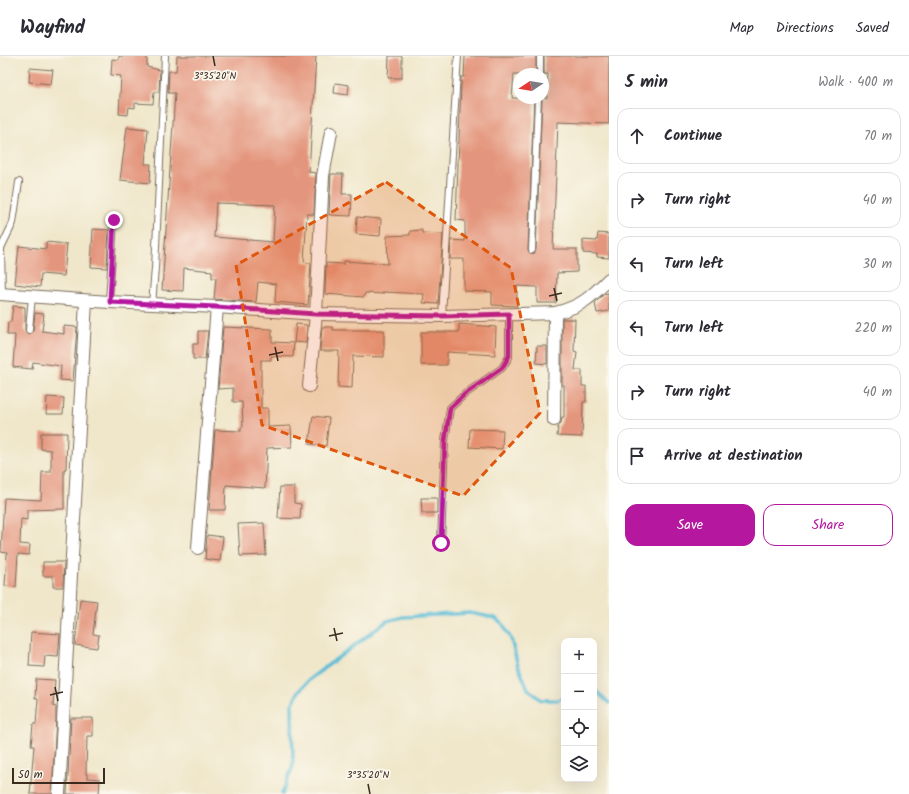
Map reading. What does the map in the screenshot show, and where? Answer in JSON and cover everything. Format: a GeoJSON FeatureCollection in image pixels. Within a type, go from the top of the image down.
{"type":"FeatureCollection","features":[{"type":"Feature","properties":{"kind":"street"},"geometry":{"type":"LineString","coordinates":[[309,386],[316,314],[323,176],[331,132]]}},
{"type":"Feature","properties":{"kind":"street"},"geometry":{"type":"LineString","coordinates":[[1,294],[316,314],[442,316],[555,313],[568,310],[588,300],[609,279]]}},
{"type":"Feature","properties":{"kind":"street"},"geometry":{"type":"LineString","coordinates":[[58,794],[86,300]]}},
{"type":"Feature","properties":{"kind":"street"},"geometry":{"type":"LineString","coordinates":[[198,548],[216,307]]}},
{"type":"Feature","properties":{"kind":"street"},"geometry":{"type":"LineString","coordinates":[[554,420],[555,313]]}},
{"type":"Feature","properties":{"kind":"lane"},"geometry":{"type":"LineString","coordinates":[[152,304],[165,56]]}},
{"type":"Feature","properties":{"kind":"lane"},"geometry":{"type":"LineString","coordinates":[[442,316],[458,56]]}},
{"type":"Feature","properties":{"kind":"lane"},"geometry":{"type":"LineString","coordinates":[[540,56],[540,68]]}},
{"type":"Feature","properties":{"kind":"lane"},"geometry":{"type":"LineString","coordinates":[[532,250],[538,104]]}},
{"type":"Feature","properties":{"kind":"lane"},"geometry":{"type":"LineString","coordinates":[[1,294],[1,248],[12,227],[19,182]]}},
{"type":"Feature","properties":{"kind":"lane"},"geometry":{"type":"LineString","coordinates":[[110,302],[114,220]]}},
{"type":"Feature","properties":{"kind":"lane"},"geometry":{"type":"LineString","coordinates":[[29,330],[32,296]]}},
{"type":"Feature","properties":{"kind":"lane"},"geometry":{"type":"LineString","coordinates":[[441,543],[445,441],[450,408],[465,394],[502,368],[509,356],[509,314]]}},
{"type":"Feature","properties":{"kind":"highlighted area"},"geometry":{"type":"Polygon","coordinates":[[[386,182],[511,268],[540,413],[463,496],[262,425],[236,265],[386,182]]]}},
{"type":"Feature","properties":{"kind":"building"},"geometry":{"type":"Polygon","coordinates":[[[119,56],[147,56],[147,67],[160,70],[159,92],[154,92],[153,104],[135,103],[135,108],[129,107],[128,115],[119,114],[121,76],[111,75],[112,59],[119,60],[119,56]]]}},
{"type":"Feature","properties":{"kind":"building"},"geometry":{"type":"Polygon","coordinates":[[[177,56],[316,56],[309,172],[316,173],[314,214],[307,214],[304,262],[311,263],[308,305],[275,302],[276,284],[258,282],[256,302],[214,299],[216,278],[212,278],[212,271],[184,268],[183,291],[162,290],[175,93],[168,93],[169,71],[176,71],[177,56]],[[216,203],[214,237],[273,242],[275,205],[216,203]]]}},
{"type":"Feature","properties":{"kind":"building"},"geometry":{"type":"Polygon","coordinates":[[[389,56],[402,56],[402,78],[388,78],[389,56]]]}},
{"type":"Feature","properties":{"kind":"building"},"geometry":{"type":"Polygon","coordinates":[[[465,56],[536,56],[536,68],[513,68],[512,98],[513,104],[534,104],[528,250],[532,254],[536,250],[542,104],[549,104],[549,68],[544,68],[544,56],[609,56],[609,124],[558,122],[553,249],[577,249],[577,272],[557,273],[556,303],[537,303],[537,287],[517,286],[517,306],[492,305],[492,292],[464,291],[464,259],[450,259],[451,240],[465,241],[465,221],[456,220],[461,77],[464,77],[465,56]]]}},
{"type":"Feature","properties":{"kind":"building"},"geometry":{"type":"Polygon","coordinates":[[[30,68],[53,70],[51,84],[29,82],[30,68]]]}},
{"type":"Feature","properties":{"kind":"building"},"geometry":{"type":"Polygon","coordinates":[[[335,83],[349,85],[348,95],[334,93],[335,83]]]}},
{"type":"Feature","properties":{"kind":"building"},"geometry":{"type":"Polygon","coordinates":[[[127,127],[148,129],[145,164],[151,164],[150,183],[120,180],[127,127]]]}},
{"type":"Feature","properties":{"kind":"building"},"geometry":{"type":"Polygon","coordinates":[[[331,174],[343,174],[342,194],[352,194],[351,216],[329,215],[331,174]]]}},
{"type":"Feature","properties":{"kind":"building"},"geometry":{"type":"Polygon","coordinates":[[[357,217],[381,219],[380,236],[356,234],[357,217]]]}},
{"type":"Feature","properties":{"kind":"building"},"geometry":{"type":"Polygon","coordinates":[[[93,229],[109,230],[107,268],[91,267],[93,229]]]}},
{"type":"Feature","properties":{"kind":"building"},"geometry":{"type":"Polygon","coordinates":[[[422,230],[422,233],[443,234],[438,304],[423,303],[424,294],[383,292],[383,294],[365,293],[364,297],[325,294],[326,263],[344,264],[344,261],[388,264],[387,236],[410,235],[410,231],[422,230]]]}},
{"type":"Feature","properties":{"kind":"building"},"geometry":{"type":"Polygon","coordinates":[[[598,233],[609,234],[609,258],[597,257],[597,254],[583,253],[583,240],[597,241],[598,233]]]}},
{"type":"Feature","properties":{"kind":"building"},"geometry":{"type":"Polygon","coordinates":[[[46,242],[67,244],[64,276],[41,274],[40,287],[15,284],[19,246],[46,249],[46,242]]]}},
{"type":"Feature","properties":{"kind":"building"},"geometry":{"type":"Polygon","coordinates":[[[609,293],[609,311],[597,313],[595,303],[604,294],[609,293]]]}},
{"type":"Feature","properties":{"kind":"building"},"geometry":{"type":"Polygon","coordinates":[[[13,306],[25,307],[25,330],[28,334],[33,331],[35,313],[44,314],[42,331],[64,334],[64,326],[77,327],[73,381],[60,380],[61,366],[33,362],[32,369],[13,367],[15,335],[7,335],[8,322],[11,322],[13,306]]]}},
{"type":"Feature","properties":{"kind":"building"},"geometry":{"type":"Polygon","coordinates":[[[562,319],[575,319],[574,351],[577,352],[575,370],[582,370],[582,386],[586,386],[586,402],[583,402],[582,437],[557,436],[558,427],[561,423],[562,417],[564,417],[564,385],[562,385],[562,319]]]}},
{"type":"Feature","properties":{"kind":"building"},"geometry":{"type":"Polygon","coordinates":[[[296,324],[307,325],[306,343],[294,342],[296,324]]]}},
{"type":"Feature","properties":{"kind":"building"},"geometry":{"type":"Polygon","coordinates":[[[459,324],[496,327],[495,355],[447,352],[447,365],[421,365],[421,332],[459,332],[459,324]]]}},
{"type":"Feature","properties":{"kind":"building"},"geometry":{"type":"Polygon","coordinates":[[[223,327],[272,329],[272,342],[294,343],[293,357],[271,356],[271,360],[261,360],[261,408],[268,408],[268,427],[291,426],[292,447],[267,448],[265,488],[226,485],[225,510],[209,510],[215,430],[241,431],[241,427],[243,427],[242,402],[233,402],[233,388],[218,389],[223,327]]]}},
{"type":"Feature","properties":{"kind":"building"},"geometry":{"type":"Polygon","coordinates":[[[322,327],[333,327],[333,330],[384,330],[384,357],[353,356],[352,388],[338,387],[339,351],[320,351],[322,327]]]}},
{"type":"Feature","properties":{"kind":"building"},"geometry":{"type":"Polygon","coordinates":[[[198,331],[208,331],[205,359],[193,359],[193,344],[198,344],[198,331]]]}},
{"type":"Feature","properties":{"kind":"building"},"geometry":{"type":"Polygon","coordinates":[[[537,346],[547,346],[547,364],[536,363],[537,346]]]}},
{"type":"Feature","properties":{"kind":"building"},"geometry":{"type":"Polygon","coordinates":[[[47,397],[64,398],[63,414],[46,414],[47,397]]]}},
{"type":"Feature","properties":{"kind":"building"},"geometry":{"type":"Polygon","coordinates":[[[313,416],[329,418],[326,446],[309,444],[313,416]]]}},
{"type":"Feature","properties":{"kind":"building"},"geometry":{"type":"Polygon","coordinates":[[[470,429],[503,430],[502,449],[469,447],[470,429]]]}},
{"type":"Feature","properties":{"kind":"building"},"geometry":{"type":"Polygon","coordinates":[[[41,433],[67,433],[66,469],[64,469],[64,509],[27,510],[27,520],[21,519],[20,544],[30,545],[29,555],[18,554],[16,587],[5,586],[7,553],[1,552],[4,498],[41,500],[42,472],[51,472],[51,450],[41,449],[41,433]]]}},
{"type":"Feature","properties":{"kind":"building"},"geometry":{"type":"Polygon","coordinates":[[[280,487],[294,487],[294,503],[301,504],[300,519],[278,518],[280,487]]]}},
{"type":"Feature","properties":{"kind":"building"},"geometry":{"type":"Polygon","coordinates":[[[421,498],[437,498],[437,513],[422,513],[421,498]]]}},
{"type":"Feature","properties":{"kind":"building"},"geometry":{"type":"Polygon","coordinates":[[[264,523],[266,555],[240,556],[238,524],[264,523]]]}},
{"type":"Feature","properties":{"kind":"building"},"geometry":{"type":"Polygon","coordinates":[[[207,535],[223,537],[220,561],[205,559],[207,535]]]}},
{"type":"Feature","properties":{"kind":"building"},"geometry":{"type":"Polygon","coordinates":[[[43,562],[64,562],[63,587],[53,587],[53,576],[43,576],[43,562]]]}},
{"type":"Feature","properties":{"kind":"building"},"geometry":{"type":"Polygon","coordinates":[[[80,599],[97,601],[93,634],[99,635],[97,648],[75,645],[80,599]]]}},
{"type":"Feature","properties":{"kind":"building"},"geometry":{"type":"Polygon","coordinates":[[[31,632],[60,634],[58,657],[45,656],[44,667],[29,666],[31,632]]]}},
{"type":"Feature","properties":{"kind":"building"},"geometry":{"type":"Polygon","coordinates":[[[36,679],[55,680],[53,706],[56,707],[56,718],[52,794],[30,794],[34,746],[31,746],[33,724],[36,724],[38,699],[35,698],[36,679]]]}},
{"type":"Feature","properties":{"kind":"building"},"geometry":{"type":"Polygon","coordinates":[[[71,718],[93,718],[93,736],[87,736],[86,774],[87,778],[100,779],[99,794],[67,794],[71,718]]]}},
{"type":"Feature","properties":{"kind":"waterway"},"geometry":{"type":"LineString","coordinates":[[282,794],[293,766],[292,705],[299,691],[311,678],[387,621],[403,617],[470,613],[495,618],[502,623],[511,639],[518,666],[528,689],[541,700],[558,700],[561,698]]}},
{"type":"Feature","properties":{"kind":"waterway"},"geometry":{"type":"LineString","coordinates":[[597,692],[609,703]]}},
{"type":"Feature","properties":{"kind":"route"},"geometry":{"type":"LineString","coordinates":[[114,220],[110,302],[316,314],[442,316],[509,314],[509,356],[502,368],[465,394],[450,408],[445,441],[441,543]]}}]}
